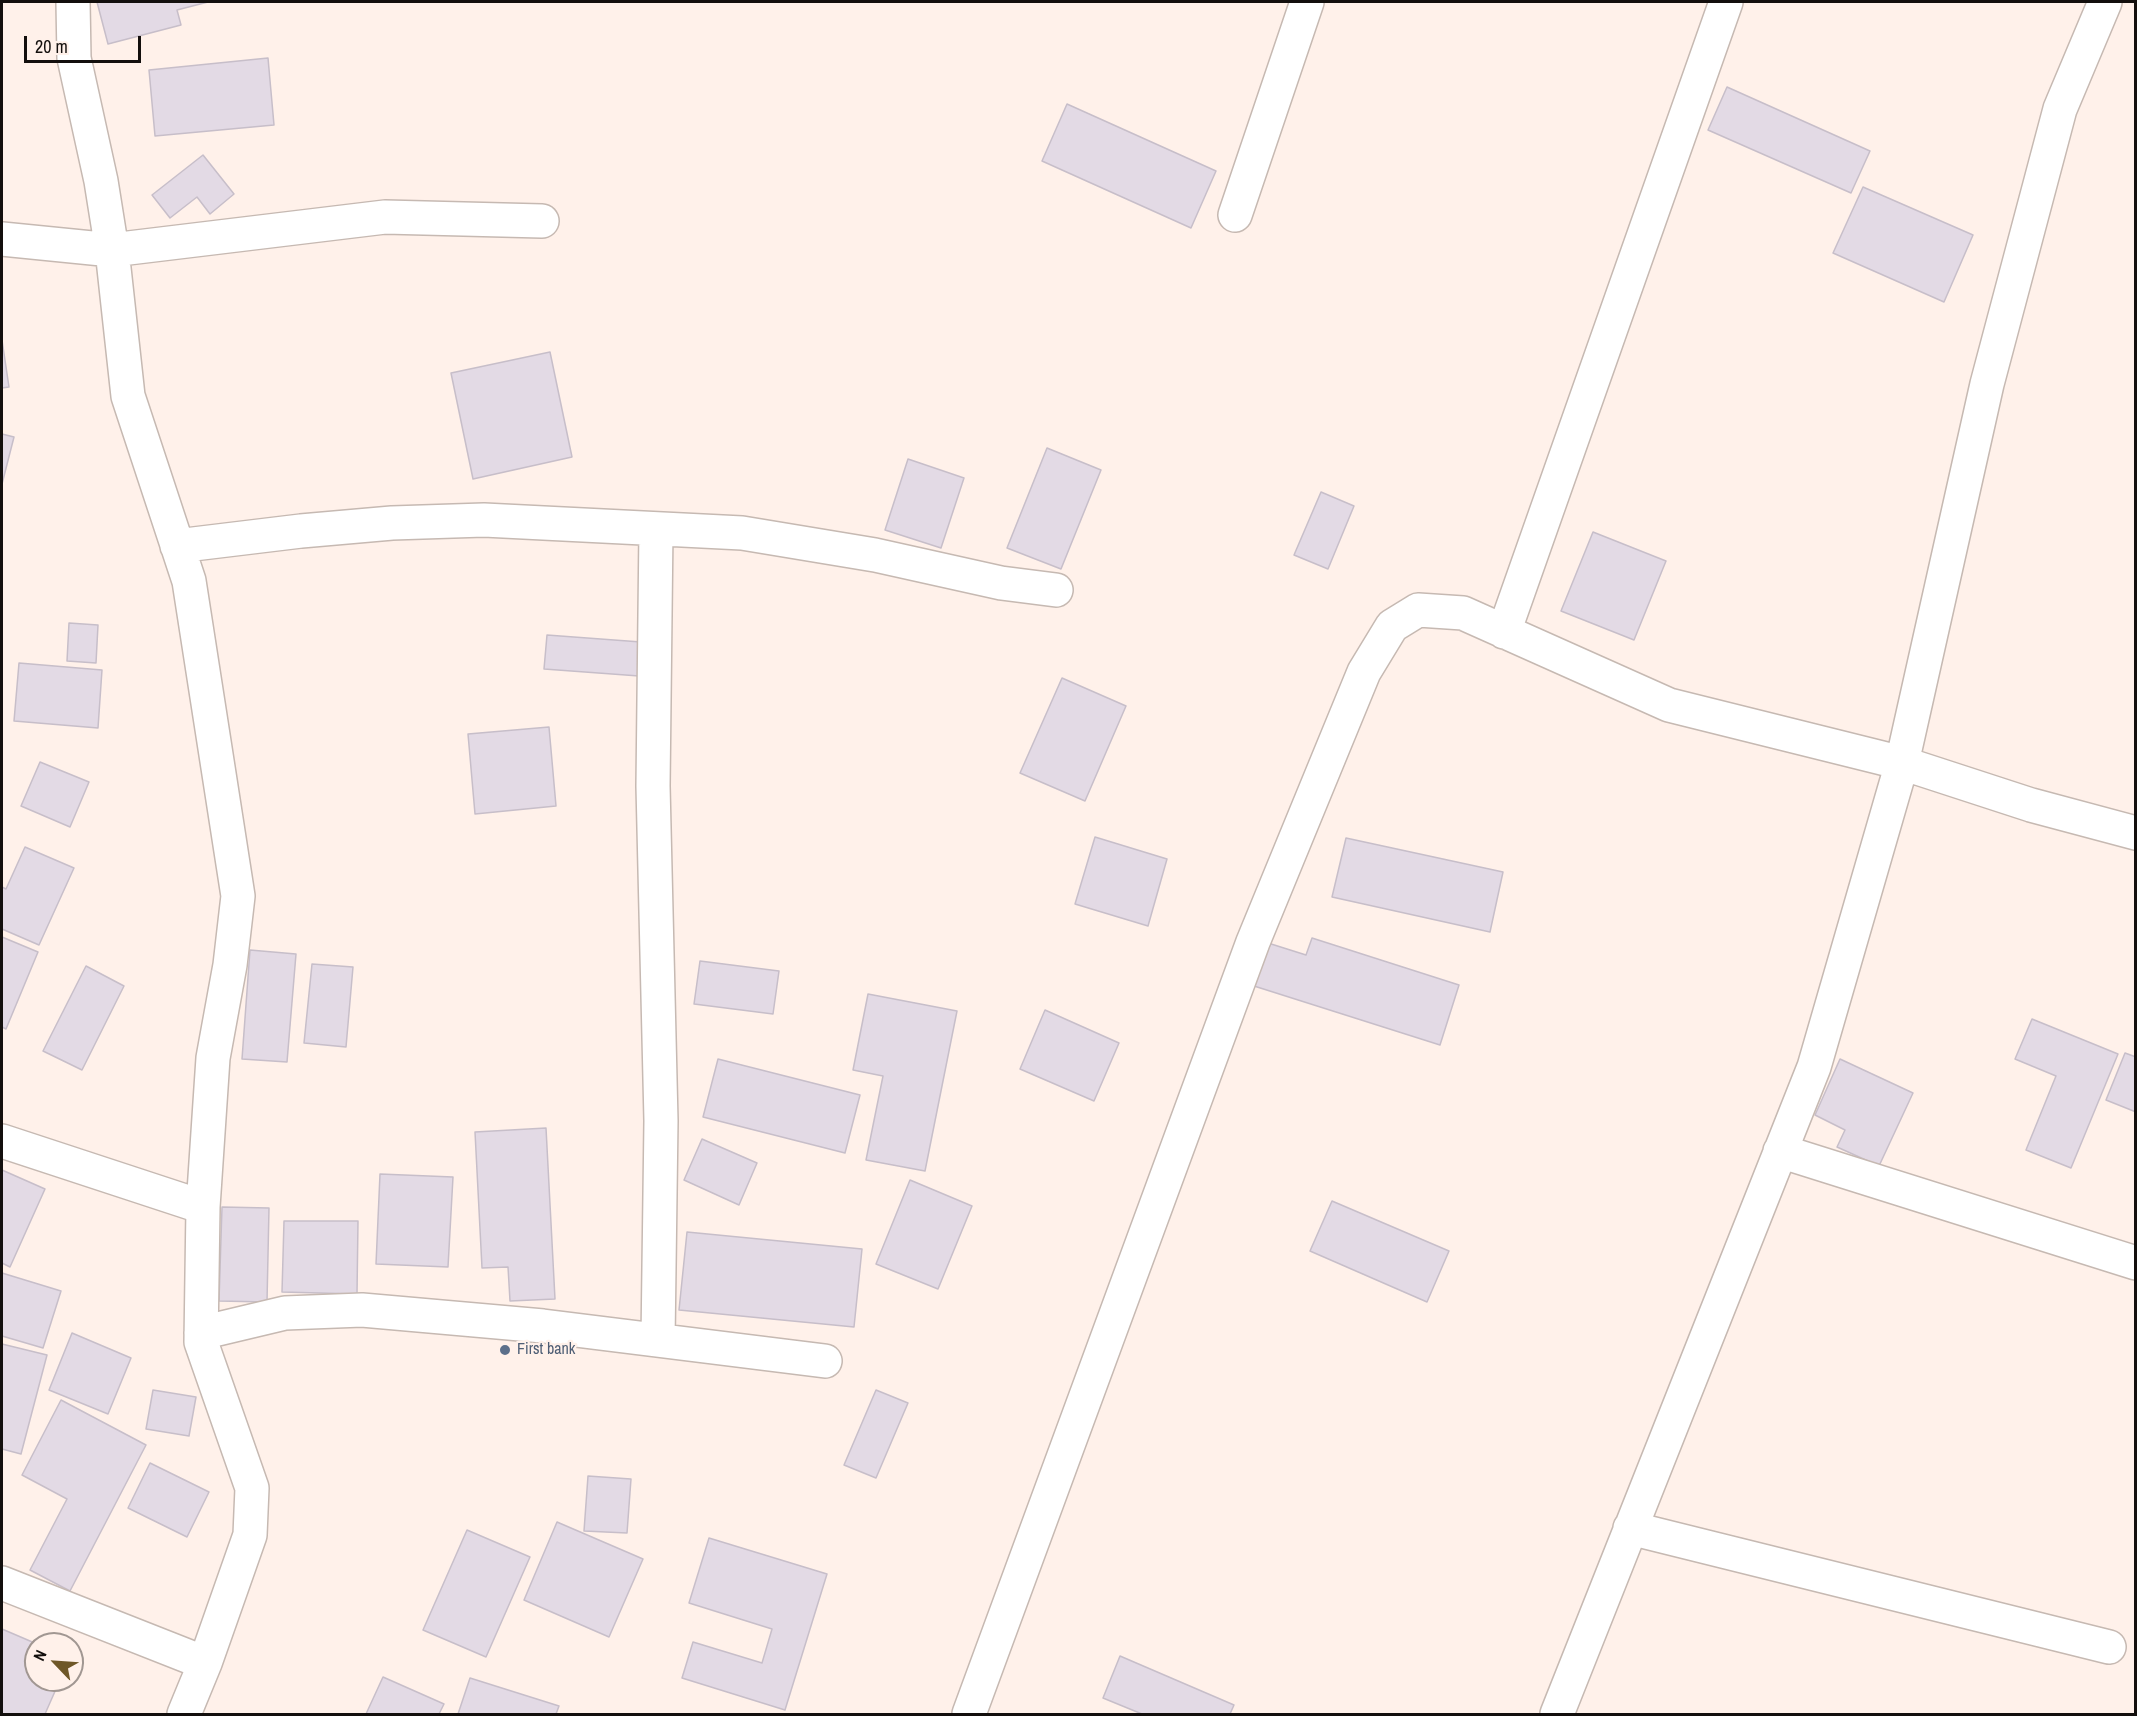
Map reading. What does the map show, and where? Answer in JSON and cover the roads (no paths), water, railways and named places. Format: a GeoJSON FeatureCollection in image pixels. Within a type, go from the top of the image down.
{"type":"FeatureCollection","features":[{"type":"Feature","properties":{"kind":"street"},"geometry":{"type":"LineString","coordinates":[[74,2],[74,58],[101,182],[112,250],[128,396],[189,582],[238,896],[230,965],[213,1058],[203,1207],[201,1342],[252,1488],[250,1535],[205,1663],[184,1714]]}},
{"type":"Feature","properties":{"kind":"street"},"geometry":{"type":"LineString","coordinates":[[1235,215],[1307,2]]}},
{"type":"Feature","properties":{"kind":"street"},"geometry":{"type":"LineString","coordinates":[[1504,632],[1726,2]]}},
{"type":"Feature","properties":{"kind":"street"},"geometry":{"type":"LineString","coordinates":[[1557,1714],[1814,1067],[1902,763],[1987,384],[2057,120],[2105,2]]}},
{"type":"Feature","properties":{"kind":"street"},"geometry":{"type":"LineString","coordinates":[[2,239],[112,250],[385,217],[542,221]]}},
{"type":"Feature","properties":{"kind":"street"},"geometry":{"type":"LineString","coordinates":[[177,546],[392,523],[484,520],[742,533],[875,555],[1001,583],[1056,590]]}},
{"type":"Feature","properties":{"kind":"street"},"geometry":{"type":"LineString","coordinates":[[656,529],[653,786],[661,1121],[658,1340]]}},
{"type":"Feature","properties":{"kind":"street"},"geometry":{"type":"LineString","coordinates":[[969,1714],[1253,942],[1364,672],[1392,626],[1418,610],[1463,613],[1669,705],[1902,763],[2031,805],[2136,833]]}},
{"type":"Feature","properties":{"kind":"street"},"geometry":{"type":"LineString","coordinates":[[2,1141],[203,1207]]}},
{"type":"Feature","properties":{"kind":"street"},"geometry":{"type":"LineString","coordinates":[[1780,1151],[2136,1263]]}},
{"type":"Feature","properties":{"kind":"street"},"geometry":{"type":"LineString","coordinates":[[201,1333],[285,1313],[362,1310],[543,1326],[825,1360]]}},
{"type":"Feature","properties":{"kind":"street"},"geometry":{"type":"LineString","coordinates":[[1630,1528],[2109,1647]]}},
{"type":"Feature","properties":{"kind":"street"},"geometry":{"type":"LineString","coordinates":[[2,1583],[205,1663]]}},
{"type":"Feature","properties":{"kind":"place","name":"First bank"},"geometry":{"type":"Point","coordinates":[505,1350]}}]}
